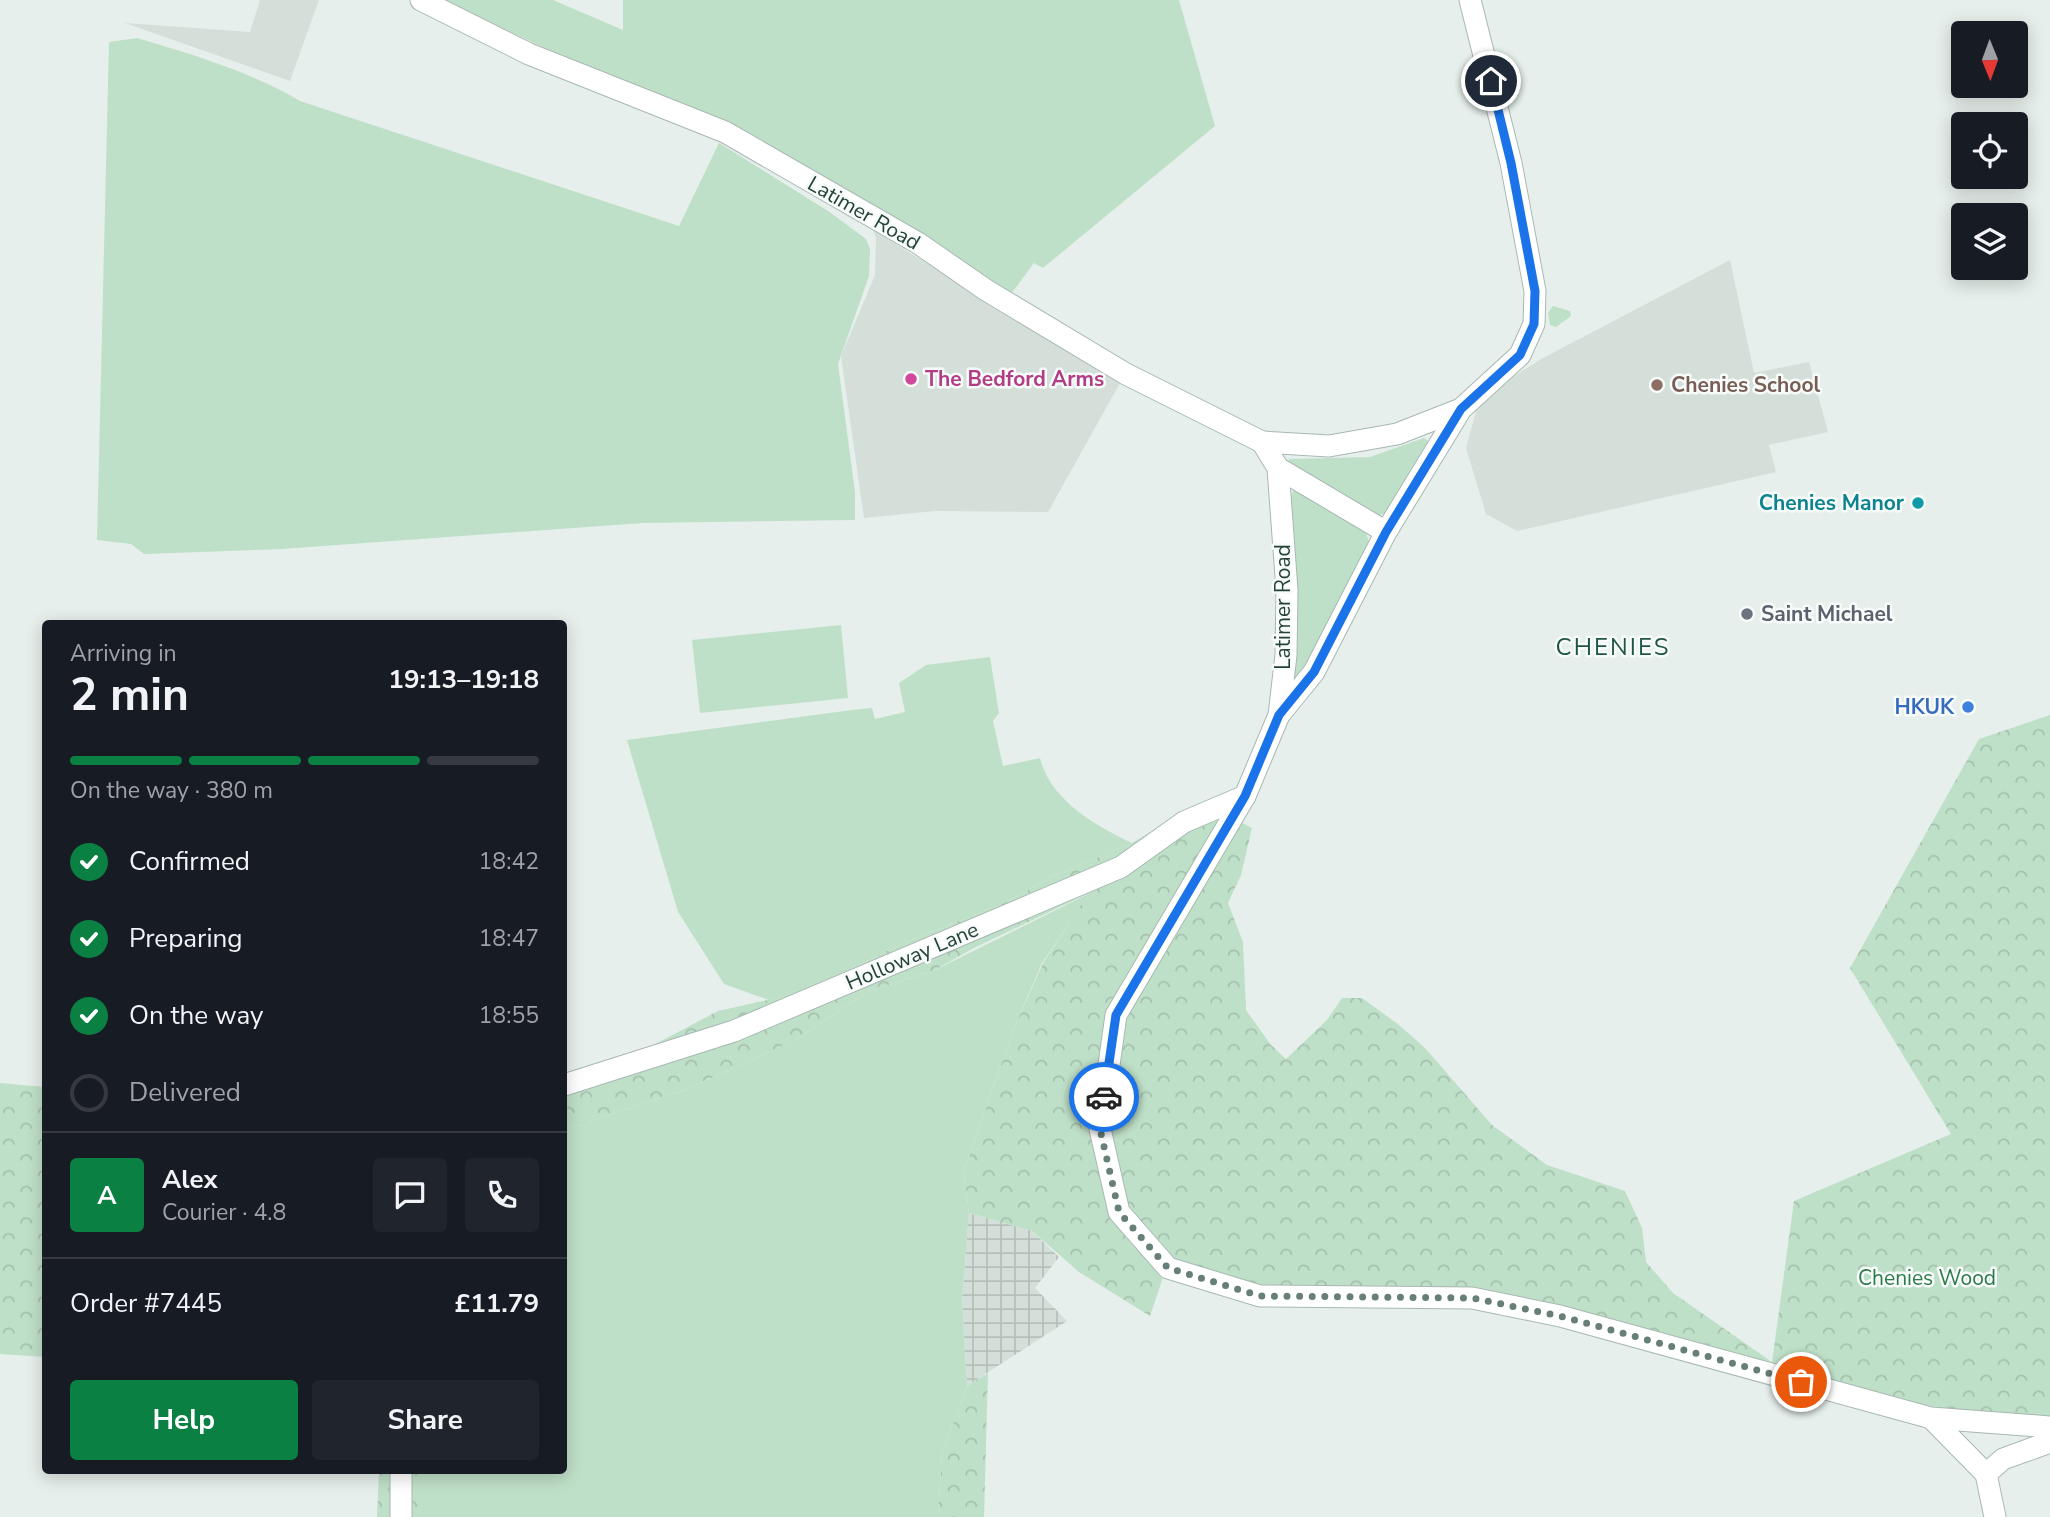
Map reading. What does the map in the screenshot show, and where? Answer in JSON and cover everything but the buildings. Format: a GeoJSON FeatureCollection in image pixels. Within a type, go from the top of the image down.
{"type":"FeatureCollection","features":[{"type":"Feature","properties":{"kind":"street","name":"Latimer Road"},"geometry":{"type":"LineString","coordinates":[[421,0],[528,54],[725,132],[918,243],[986,290],[1126,374],[1262,442],[1278,468],[1287,590],[1286,655],[1279,715],[1245,796],[1116,1015],[1100,1129],[1119,1212],[1168,1268],[1260,1296],[1472,1298],[1560,1316],[1931,1418],[2050,1427]]}},
{"type":"Feature","properties":{"kind":"street"},"geometry":{"type":"LineString","coordinates":[[1279,715],[1314,672],[1386,532],[1461,409],[1520,355],[1534,324],[1535,291],[1511,163],[1471,0]]}},
{"type":"Feature","properties":{"kind":"street"},"geometry":{"type":"LineString","coordinates":[[1262,442],[1329,446],[1397,434],[1461,409]]}},
{"type":"Feature","properties":{"kind":"street"},"geometry":{"type":"LineString","coordinates":[[1278,468],[1386,532]]}},
{"type":"Feature","properties":{"kind":"street","name":"Holloway Lane"},"geometry":{"type":"LineString","coordinates":[[567,1084],[734,1031],[1084,883],[1121,867],[1184,822],[1245,796]]}},
{"type":"Feature","properties":{"kind":"street"},"geometry":{"type":"LineString","coordinates":[[1931,1418],[1986,1474],[1995,1517]]}},
{"type":"Feature","properties":{"kind":"street"},"geometry":{"type":"LineString","coordinates":[[1986,1474],[2003,1459],[2050,1442]]}},
{"type":"Feature","properties":{"kind":"street"},"geometry":{"type":"LineString","coordinates":[[401,1474],[401,1517]]}},
{"type":"Feature","properties":{"kind":"shaded area"},"geometry":{"type":"Polygon","coordinates":[[[260,0],[319,0],[290,81],[125,23],[250,32],[260,0]]]}},
{"type":"Feature","properties":{"kind":"shaded area"},"geometry":{"type":"Polygon","coordinates":[[[873,230],[1120,383],[1048,512],[935,511],[864,518],[841,356],[875,275],[876,237],[873,230]]]}},
{"type":"Feature","properties":{"kind":"shaded area","name":"Chenies School"},"geometry":{"type":"Polygon","coordinates":[[[1730,260],[1754,373],[1809,362],[1828,432],[1769,445],[1776,472],[1517,531],[1486,514],[1466,448],[1480,397],[1543,358],[1730,260]]]}},
{"type":"Feature","properties":{"kind":"shaded area"},"geometry":{"type":"Polygon","coordinates":[[[969,1213],[1032,1231],[1059,1257],[1035,1288],[1067,1321],[967,1386],[962,1299],[969,1213]]]}},
{"type":"Feature","properties":{"kind":"green space"},"geometry":{"type":"Polygon","coordinates":[[[441,0],[553,0],[623,30],[623,0],[1179,0],[1215,126],[1043,268],[1034,263],[1011,294],[639,87],[545,48],[441,0]]]}},
{"type":"Feature","properties":{"kind":"green space"},"geometry":{"type":"Polygon","coordinates":[[[137,38],[241,72],[300,101],[679,226],[719,143],[828,211],[866,239],[870,249],[869,276],[838,364],[855,492],[855,520],[643,523],[282,549],[144,554],[131,544],[97,540],[109,42],[137,38]]]}},
{"type":"Feature","properties":{"kind":"green space"},"geometry":{"type":"Polygon","coordinates":[[[1553,306],[1570,311],[1571,316],[1556,327],[1550,325],[1548,313],[1553,306]]]}},
{"type":"Feature","properties":{"kind":"green space"},"geometry":{"type":"Polygon","coordinates":[[[1424,438],[1428,441],[1385,513],[1376,517],[1288,464],[1289,459],[1370,457],[1424,438]]]}},
{"type":"Feature","properties":{"kind":"green space"},"geometry":{"type":"Polygon","coordinates":[[[1294,489],[1365,528],[1369,543],[1308,672],[1295,679],[1290,499],[1294,489]]]}},
{"type":"Feature","properties":{"kind":"green space"},"geometry":{"type":"Polygon","coordinates":[[[841,625],[848,698],[700,713],[692,640],[841,625]]]}},
{"type":"Feature","properties":{"kind":"green space"},"geometry":{"type":"Polygon","coordinates":[[[990,657],[999,713],[993,721],[1003,766],[1040,758],[1054,787],[1064,799],[1090,820],[1132,843],[1053,876],[1009,901],[899,945],[804,992],[769,1000],[724,984],[678,912],[627,740],[872,708],[875,719],[905,712],[899,683],[926,665],[990,657]]]}},
{"type":"Feature","properties":{"kind":"green space","name":"Chenies Wood"},"geometry":{"type":"Polygon","coordinates":[[[2050,715],[2050,1425],[1913,1403],[1772,1362],[1794,1201],[1951,1134],[1850,968],[1979,739],[2050,715]]]}},
{"type":"Feature","properties":{"kind":"green space"},"geometry":{"type":"Polygon","coordinates":[[[1191,808],[1203,823],[1225,820],[1111,1013],[1095,1129],[1114,1214],[1165,1271],[1150,1316],[1079,1272],[1032,1231],[969,1213],[964,1171],[1014,1028],[1043,963],[1089,893],[974,948],[933,971],[869,991],[797,1039],[685,1090],[567,1129],[567,1082],[627,1059],[718,1011],[804,992],[899,945],[1009,901],[1053,876],[1132,843],[1191,808]]]}},
{"type":"Feature","properties":{"kind":"green space"},"geometry":{"type":"Polygon","coordinates":[[[1235,819],[1252,828],[1241,875],[1228,903],[1243,942],[1246,1010],[1271,1045],[1286,1059],[1327,1020],[1342,998],[1362,998],[1425,1048],[1492,1125],[1547,1165],[1625,1191],[1642,1228],[1646,1262],[1673,1293],[1772,1362],[1648,1337],[1526,1301],[1262,1292],[1170,1264],[1121,1209],[1104,1127],[1119,1016],[1235,819]]]}},
{"type":"Feature","properties":{"kind":"green space"},"geometry":{"type":"Polygon","coordinates":[[[1090,893],[1042,963],[1014,1028],[964,1171],[969,1213],[962,1299],[967,1386],[942,1453],[938,1517],[421,1517],[421,1474],[567,1474],[567,1129],[685,1090],[797,1039],[869,991],[933,971],[1090,893]]]}},
{"type":"Feature","properties":{"kind":"green space"},"geometry":{"type":"Polygon","coordinates":[[[0,1083],[42,1087],[42,1357],[0,1354],[0,1083]]]}},
{"type":"Feature","properties":{"kind":"green space"},"geometry":{"type":"Polygon","coordinates":[[[988,1373],[984,1517],[938,1517],[942,1453],[967,1386],[988,1373]]]}},
{"type":"Feature","properties":{"kind":"green space"},"geometry":{"type":"Polygon","coordinates":[[[379,1474],[421,1474],[421,1517],[377,1517],[379,1474]]]}},
{"type":"Feature","properties":{"kind":"way so far"},"geometry":{"type":"LineString","coordinates":[[1104,1097],[1100,1129],[1119,1212],[1168,1268],[1260,1296],[1472,1298],[1560,1316],[1801,1382]]}},
{"type":"Feature","properties":{"kind":"place","name":"The Bedford Arms"},"geometry":{"type":"Point","coordinates":[911,379]}},
{"type":"Feature","properties":{"kind":"place","name":"Chenies School"},"geometry":{"type":"Point","coordinates":[1657,385]}},
{"type":"Feature","properties":{"kind":"place","name":"Chenies Manor"},"geometry":{"type":"Point","coordinates":[1918,503]}},
{"type":"Feature","properties":{"kind":"place","name":"Saint Michael"},"geometry":{"type":"Point","coordinates":[1747,614]}},
{"type":"Feature","properties":{"kind":"place","name":"HKUK"},"geometry":{"type":"Point","coordinates":[1968,707]}},
{"type":"Feature","properties":{"kind":"district","name":"CHENIES"},"geometry":{"type":"Point","coordinates":[1613,647]}},
{"type":"Feature","properties":{"kind":"route"},"geometry":{"type":"LineString","coordinates":[[1104,1097],[1116,1015],[1245,796],[1279,715],[1314,672],[1386,532],[1461,409],[1520,355],[1534,324],[1535,291],[1511,163],[1491,81]]}}]}
